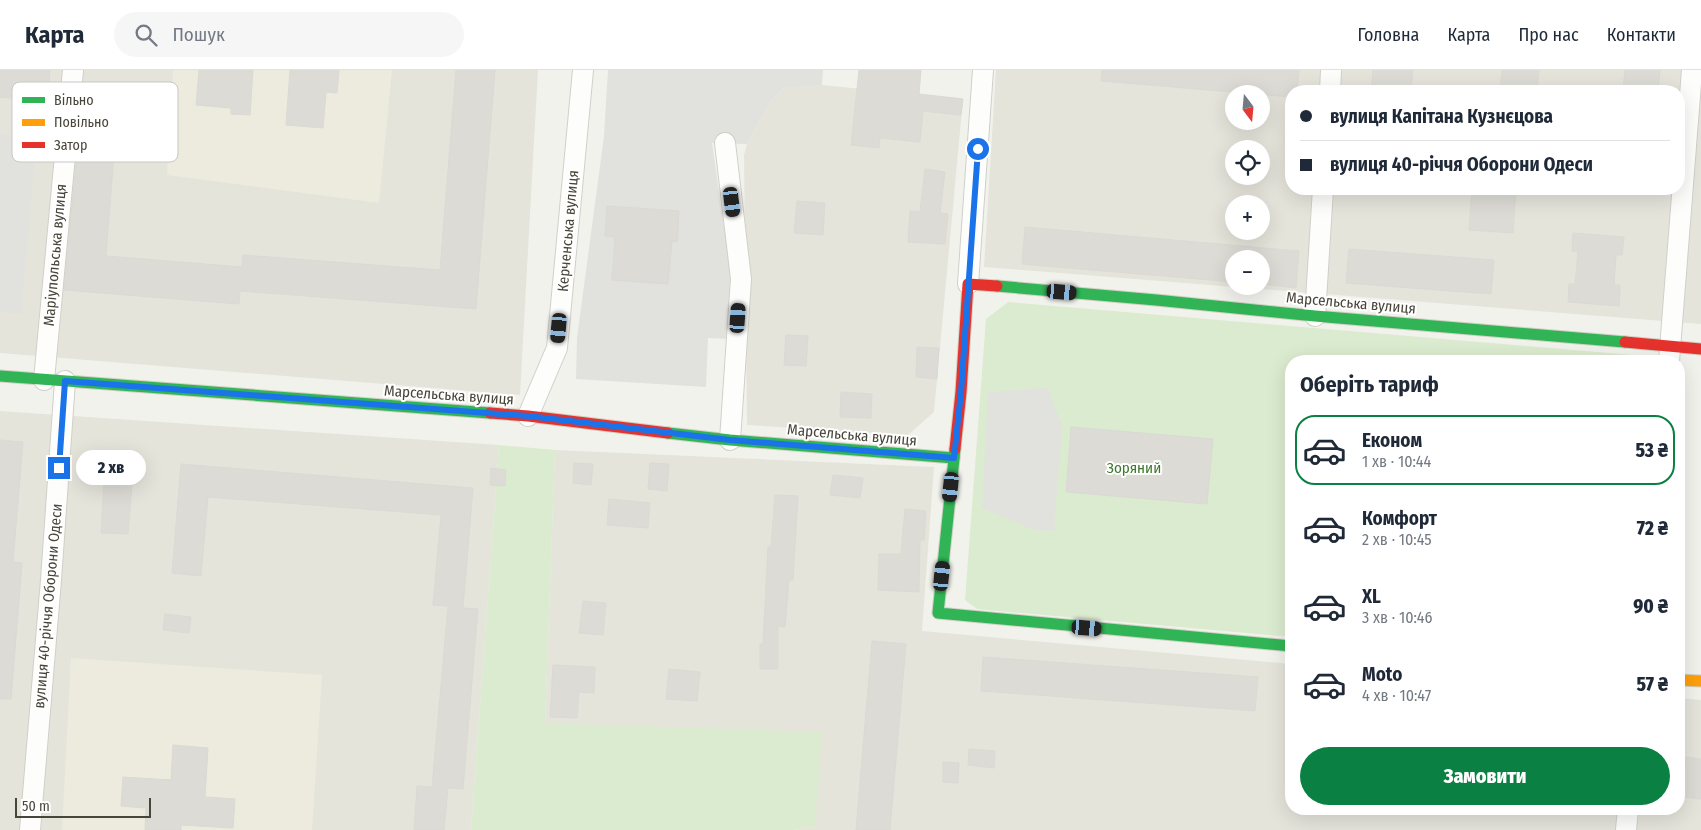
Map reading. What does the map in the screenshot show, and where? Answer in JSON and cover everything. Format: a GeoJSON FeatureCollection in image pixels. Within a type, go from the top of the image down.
{"type":"FeatureCollection","features":[{"type":"Feature","properties":{"kind":"street","name":"Керченська вулиця"},"geometry":{"type":"LineString","coordinates":[[528,416],[557,348],[583,70]]}},
{"type":"Feature","properties":{"kind":"street"},"geometry":{"type":"LineString","coordinates":[[983,70],[961,392],[938,614],[1285,645]]}},
{"type":"Feature","properties":{"kind":"street"},"geometry":{"type":"LineString","coordinates":[[1330,85],[1331,70]]}},
{"type":"Feature","properties":{"kind":"street"},"geometry":{"type":"LineString","coordinates":[[1685,160],[1692,70]]}},
{"type":"Feature","properties":{"kind":"street"},"geometry":{"type":"LineString","coordinates":[[724,144],[741,279],[730,440]]}},
{"type":"Feature","properties":{"kind":"street","name":"Маріупольська вулиця"},"geometry":{"type":"LineString","coordinates":[[44,380],[64,162]]}},
{"type":"Feature","properties":{"kind":"street"},"geometry":{"type":"LineString","coordinates":[[1315,316],[1323,195]]}},
{"type":"Feature","properties":{"kind":"street"},"geometry":{"type":"LineString","coordinates":[[1670,354],[1682,195]]}},
{"type":"Feature","properties":{"kind":"street","name":"Марсельська вулиця"},"geometry":{"type":"LineString","coordinates":[[968,284],[1315,316],[1546,334],[1670,354],[1701,349]]}},
{"type":"Feature","properties":{"kind":"street","name":"Марсельська вулиця"},"geometry":{"type":"LineString","coordinates":[[0,376],[528,416],[730,440],[954,458]]}},
{"type":"Feature","properties":{"kind":"street","name":"вулиця 40-річчя Оборони Одеси"},"geometry":{"type":"LineString","coordinates":[[30,830],[51,580],[65,381]]}},
{"type":"Feature","properties":{"kind":"street"},"geometry":{"type":"LineString","coordinates":[[1685,680],[1701,681]]}},
{"type":"Feature","properties":{"kind":"street"},"geometry":{"type":"LineString","coordinates":[[1626,830],[1627,815]]}},
{"type":"Feature","properties":{"kind":"shaded area"},"geometry":{"type":"Polygon","coordinates":[[[0,70],[538,70],[520,395],[0,353],[0,70]]]}},
{"type":"Feature","properties":{"kind":"shaded area"},"geometry":{"type":"Polygon","coordinates":[[[173,70],[392,70],[379,203],[167,175],[168,162],[178,162],[178,82],[172,82],[173,70]]]}},
{"type":"Feature","properties":{"kind":"shaded area"},"geometry":{"type":"Polygon","coordinates":[[[608,70],[823,70],[822,85],[784,88],[771,100],[747,144],[712,143],[730,268],[729,339],[708,338],[706,387],[576,379],[577,338],[604,136],[608,70]]]}},
{"type":"Feature","properties":{"kind":"shaded area"},"geometry":{"type":"Polygon","coordinates":[[[996,70],[1701,70],[1701,324],[1270,290],[1270,250],[1225,250],[1225,286],[984,267],[996,70]]]}},
{"type":"Feature","properties":{"kind":"shaded area"},"geometry":{"type":"Polygon","coordinates":[[[822,85],[963,99],[934,412],[908,435],[747,425],[744,155],[747,144],[771,100],[784,88],[822,85]]]}},
{"type":"Feature","properties":{"kind":"shaded area"},"geometry":{"type":"Polygon","coordinates":[[[0,134],[12,135],[12,162],[35,162],[21,314],[0,312],[0,134]]]}},
{"type":"Feature","properties":{"kind":"shaded area"},"geometry":{"type":"Polygon","coordinates":[[[1048,388],[1062,426],[1054,531],[1035,530],[982,508],[988,392],[1048,388]]]}},
{"type":"Feature","properties":{"kind":"shaded area"},"geometry":{"type":"Polygon","coordinates":[[[0,411],[499,445],[471,830],[0,830],[0,411]]]}},
{"type":"Feature","properties":{"kind":"shaded area"},"geometry":{"type":"Polygon","coordinates":[[[555,450],[934,467],[922,631],[1285,663],[1285,815],[1685,815],[1685,699],[1701,700],[1701,830],[793,830],[815,827],[545,723],[555,450]]]}},
{"type":"Feature","properties":{"kind":"shaded area"},"geometry":{"type":"Polygon","coordinates":[[[71,658],[322,675],[312,830],[62,830],[71,658]]]}},
{"type":"Feature","properties":{"kind":"green space","name":"Зоряний"},"geometry":{"type":"Polygon","coordinates":[[[1008,302],[1632,355],[1285,355],[1285,636],[977,609],[965,600],[986,319],[1008,302]]]}},
{"type":"Feature","properties":{"kind":"green space"},"geometry":{"type":"Polygon","coordinates":[[[499,445],[555,450],[545,723],[822,732],[815,827],[793,830],[471,830],[499,445]]]}},
{"type":"Feature","properties":{"kind":"building"},"geometry":{"type":"Polygon","coordinates":[[[0,70],[50,70],[49,82],[12,82],[12,98],[0,97],[0,70]]]}},
{"type":"Feature","properties":{"kind":"building"},"geometry":{"type":"Polygon","coordinates":[[[199,70],[253,70],[250,115],[231,114],[231,108],[196,105],[199,70]]]}},
{"type":"Feature","properties":{"kind":"building"},"geometry":{"type":"Polygon","coordinates":[[[290,70],[339,70],[337,93],[326,92],[323,128],[286,125],[290,70]]]}},
{"type":"Feature","properties":{"kind":"building"},"geometry":{"type":"Polygon","coordinates":[[[456,70],[495,70],[476,309],[240,291],[239,304],[64,290],[76,162],[113,162],[106,256],[242,267],[243,255],[440,270],[456,70]]]}},
{"type":"Feature","properties":{"kind":"building"},"geometry":{"type":"Polygon","coordinates":[[[859,70],[921,70],[919,94],[963,99],[961,115],[923,111],[920,142],[880,138],[879,148],[851,145],[859,70]]]}},
{"type":"Feature","properties":{"kind":"building"},"geometry":{"type":"Polygon","coordinates":[[[1102,70],[1299,70],[1298,85],[1285,85],[1285,96],[1270,95],[1270,85],[1225,85],[1225,91],[1101,81],[1102,70]]]}},
{"type":"Feature","properties":{"kind":"building"},"geometry":{"type":"Polygon","coordinates":[[[1373,70],[1413,70],[1412,85],[1372,85],[1373,70]]]}},
{"type":"Feature","properties":{"kind":"building"},"geometry":{"type":"Polygon","coordinates":[[[1502,70],[1539,70],[1538,85],[1501,85],[1502,70]]]}},
{"type":"Feature","properties":{"kind":"building"},"geometry":{"type":"Polygon","coordinates":[[[1625,70],[1660,70],[1659,85],[1624,85],[1625,70]]]}},
{"type":"Feature","properties":{"kind":"building"},"geometry":{"type":"Polygon","coordinates":[[[925,169],[945,172],[940,213],[948,214],[945,244],[908,242],[910,211],[920,212],[925,169]]]}},
{"type":"Feature","properties":{"kind":"building"},"geometry":{"type":"Polygon","coordinates":[[[1472,195],[1516,195],[1513,233],[1469,230],[1472,195]]]}},
{"type":"Feature","properties":{"kind":"building"},"geometry":{"type":"Polygon","coordinates":[[[797,201],[825,203],[823,235],[794,233],[797,201]]]}},
{"type":"Feature","properties":{"kind":"building"},"geometry":{"type":"Polygon","coordinates":[[[607,206],[679,211],[677,242],[672,241],[668,284],[612,280],[615,237],[605,236],[607,206]]]}},
{"type":"Feature","properties":{"kind":"building"},"geometry":{"type":"Polygon","coordinates":[[[1025,227],[1299,251],[1296,288],[1270,285],[1270,250],[1225,250],[1225,281],[1022,264],[1025,227]]]}},
{"type":"Feature","properties":{"kind":"building"},"geometry":{"type":"Polygon","coordinates":[[[1573,233],[1624,237],[1622,255],[1616,255],[1614,285],[1620,285],[1619,306],[1568,302],[1569,284],[1575,284],[1578,252],[1572,251],[1573,233]]]}},
{"type":"Feature","properties":{"kind":"building"},"geometry":{"type":"Polygon","coordinates":[[[1349,249],[1494,260],[1491,294],[1346,283],[1349,249]]]}},
{"type":"Feature","properties":{"kind":"building"},"geometry":{"type":"Polygon","coordinates":[[[786,335],[808,336],[806,366],[784,365],[786,335]]]}},
{"type":"Feature","properties":{"kind":"building"},"geometry":{"type":"Polygon","coordinates":[[[917,347],[939,348],[937,379],[916,377],[917,347]]]}},
{"type":"Feature","properties":{"kind":"building"},"geometry":{"type":"Polygon","coordinates":[[[841,392],[872,394],[871,418],[840,417],[841,392]]]}},
{"type":"Feature","properties":{"kind":"building","name":"Зоряний"},"geometry":{"type":"Polygon","coordinates":[[[1071,427],[1213,439],[1207,504],[1066,492],[1071,427]]]}},
{"type":"Feature","properties":{"kind":"building"},"geometry":{"type":"Polygon","coordinates":[[[0,440],[23,442],[13,562],[22,563],[11,699],[0,699],[0,440]]]}},
{"type":"Feature","properties":{"kind":"building"},"geometry":{"type":"Polygon","coordinates":[[[117,457],[134,459],[128,534],[101,533],[104,481],[115,482],[117,457]]]}},
{"type":"Feature","properties":{"kind":"building"},"geometry":{"type":"Polygon","coordinates":[[[574,463],[593,464],[591,485],[573,483],[574,463]]]}},
{"type":"Feature","properties":{"kind":"building"},"geometry":{"type":"Polygon","coordinates":[[[650,463],[669,464],[667,491],[648,489],[650,463]]]}},
{"type":"Feature","properties":{"kind":"building"},"geometry":{"type":"Polygon","coordinates":[[[181,464],[473,488],[463,608],[478,609],[463,789],[448,788],[444,830],[414,830],[417,786],[432,787],[448,606],[433,605],[441,515],[208,497],[201,576],[172,573],[181,464]]]}},
{"type":"Feature","properties":{"kind":"building"},"geometry":{"type":"Polygon","coordinates":[[[491,468],[506,470],[505,486],[490,485],[491,468]]]}},
{"type":"Feature","properties":{"kind":"building"},"geometry":{"type":"Polygon","coordinates":[[[833,475],[863,478],[860,498],[830,495],[833,475]]]}},
{"type":"Feature","properties":{"kind":"building"},"geometry":{"type":"Polygon","coordinates":[[[775,495],[798,496],[793,580],[789,580],[785,627],[778,626],[778,669],[760,669],[760,644],[763,644],[768,547],[771,547],[775,495]]]}},
{"type":"Feature","properties":{"kind":"building"},"geometry":{"type":"Polygon","coordinates":[[[609,499],[650,503],[648,528],[607,525],[609,499]]]}},
{"type":"Feature","properties":{"kind":"building"},"geometry":{"type":"Polygon","coordinates":[[[905,509],[926,511],[924,540],[920,540],[919,592],[878,590],[879,554],[901,554],[905,509]]]}},
{"type":"Feature","properties":{"kind":"building"},"geometry":{"type":"Polygon","coordinates":[[[583,601],[606,603],[603,635],[579,633],[583,601]]]}},
{"type":"Feature","properties":{"kind":"building"},"geometry":{"type":"Polygon","coordinates":[[[165,614],[191,617],[189,633],[163,630],[165,614]]]}},
{"type":"Feature","properties":{"kind":"building"},"geometry":{"type":"Polygon","coordinates":[[[872,641],[906,644],[890,830],[856,830],[872,641]]]}},
{"type":"Feature","properties":{"kind":"building"},"geometry":{"type":"Polygon","coordinates":[[[983,657],[1258,677],[1255,711],[981,691],[983,657]]]}},
{"type":"Feature","properties":{"kind":"building"},"geometry":{"type":"Polygon","coordinates":[[[553,665],[595,667],[594,693],[579,692],[577,718],[550,717],[553,665]]]}},
{"type":"Feature","properties":{"kind":"building"},"geometry":{"type":"Polygon","coordinates":[[[669,669],[700,672],[697,701],[666,699],[669,669]]]}},
{"type":"Feature","properties":{"kind":"building"},"geometry":{"type":"Polygon","coordinates":[[[173,745],[208,748],[205,797],[235,799],[233,828],[181,825],[181,830],[145,830],[146,808],[121,806],[123,777],[171,780],[173,745]]]}},
{"type":"Feature","properties":{"kind":"building"},"geometry":{"type":"Polygon","coordinates":[[[969,749],[995,751],[994,768],[968,765],[969,749]]]}},
{"type":"Feature","properties":{"kind":"building"},"geometry":{"type":"Polygon","coordinates":[[[1686,757],[1701,759],[1701,799],[1685,797],[1686,757]]]}},
{"type":"Feature","properties":{"kind":"building"},"geometry":{"type":"Polygon","coordinates":[[[943,762],[959,763],[958,783],[943,782],[943,762]]]}},
{"type":"Feature","properties":{"kind":"traffic: fast"},"geometry":{"type":"LineString","coordinates":[[997,286],[1315,316],[1625,342]]}},
{"type":"Feature","properties":{"kind":"traffic: fast"},"geometry":{"type":"LineString","coordinates":[[0,376],[490,413]]}},
{"type":"Feature","properties":{"kind":"traffic: fast"},"geometry":{"type":"LineString","coordinates":[[668,433],[730,440],[954,458]]}},
{"type":"Feature","properties":{"kind":"traffic: fast"},"geometry":{"type":"LineString","coordinates":[[955,449],[938,613],[1285,645]]}},
{"type":"Feature","properties":{"kind":"traffic: slow"},"geometry":{"type":"LineString","coordinates":[[1685,680],[1701,681]]}},
{"type":"Feature","properties":{"kind":"traffic: jam"},"geometry":{"type":"LineString","coordinates":[[955,449],[961,392],[968,284],[997,286]]}},
{"type":"Feature","properties":{"kind":"traffic: jam"},"geometry":{"type":"LineString","coordinates":[[1625,342],[1701,349]]}},
{"type":"Feature","properties":{"kind":"traffic: jam"},"geometry":{"type":"LineString","coordinates":[[490,413],[668,433]]}},
{"type":"Feature","properties":{"kind":"route"},"geometry":{"type":"LineString","coordinates":[[59,468],[65,381],[528,416],[730,440],[954,458],[961,392],[968,268],[978,149]]}}]}
